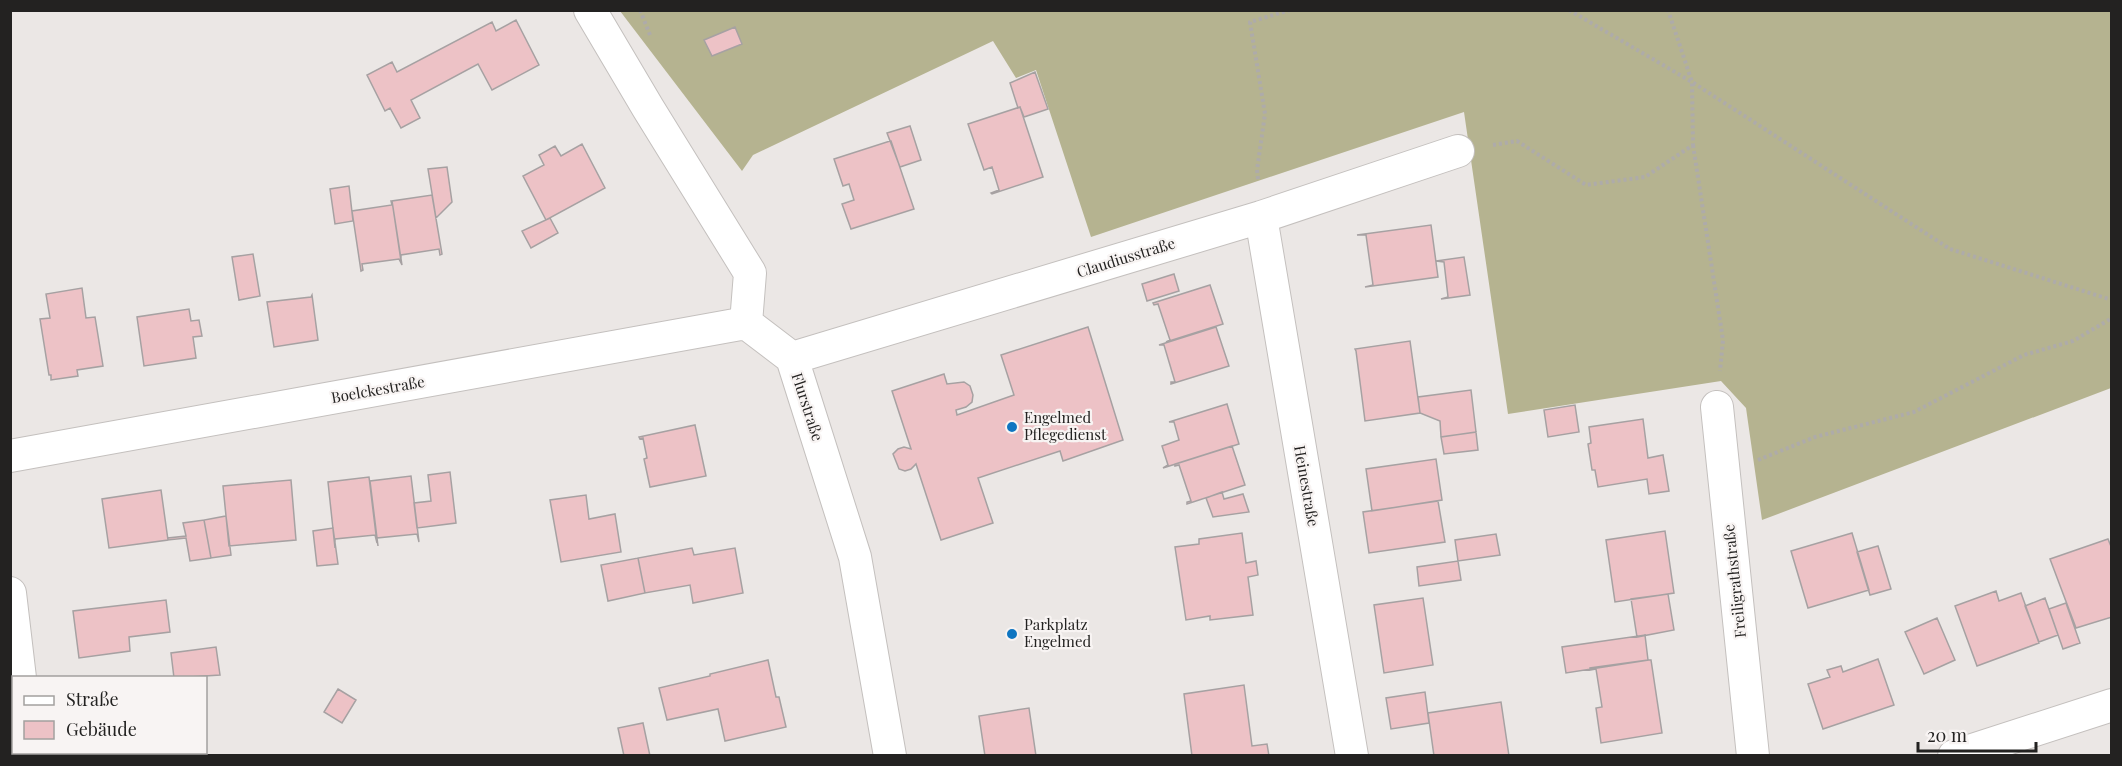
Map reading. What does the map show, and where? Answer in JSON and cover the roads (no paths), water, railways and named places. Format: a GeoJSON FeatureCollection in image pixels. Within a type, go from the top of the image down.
{"type":"FeatureCollection","features":[{"type":"Feature","properties":{"kind":"street"},"geometry":{"type":"LineString","coordinates":[[590,10],[750,273],[746,323]]}},
{"type":"Feature","properties":{"kind":"street","name":"Claudiusstraße"},"geometry":{"type":"LineString","coordinates":[[792,358],[1261,217],[1458,151]]}},
{"type":"Feature","properties":{"kind":"street","name":"Heinestraße"},"geometry":{"type":"LineString","coordinates":[[1261,217],[1352,756]]}},
{"type":"Feature","properties":{"kind":"street","name":"Flurstraße"},"geometry":{"type":"LineString","coordinates":[[746,323],[792,358],[855,557],[890,756]]}},
{"type":"Feature","properties":{"kind":"street","name":"Boelckestraße"},"geometry":{"type":"LineString","coordinates":[[10,456],[746,323]]}},
{"type":"Feature","properties":{"kind":"street","name":"Freiligrathstraße"},"geometry":{"type":"LineString","coordinates":[[1717,408],[1754,756]]}},
{"type":"Feature","properties":{"kind":"street"},"geometry":{"type":"LineString","coordinates":[[10,593],[20,676]]}},
{"type":"Feature","properties":{"kind":"street"},"geometry":{"type":"LineString","coordinates":[[1954,756],[2112,705]]}},
{"type":"Feature","properties":{"kind":"place","name":"Engelmed Pflegedienst"},"geometry":{"type":"Point","coordinates":[1012,427]}},
{"type":"Feature","properties":{"kind":"place","name":"Parkplatz Engelmed"},"geometry":{"type":"Point","coordinates":[1012,634]}}]}
